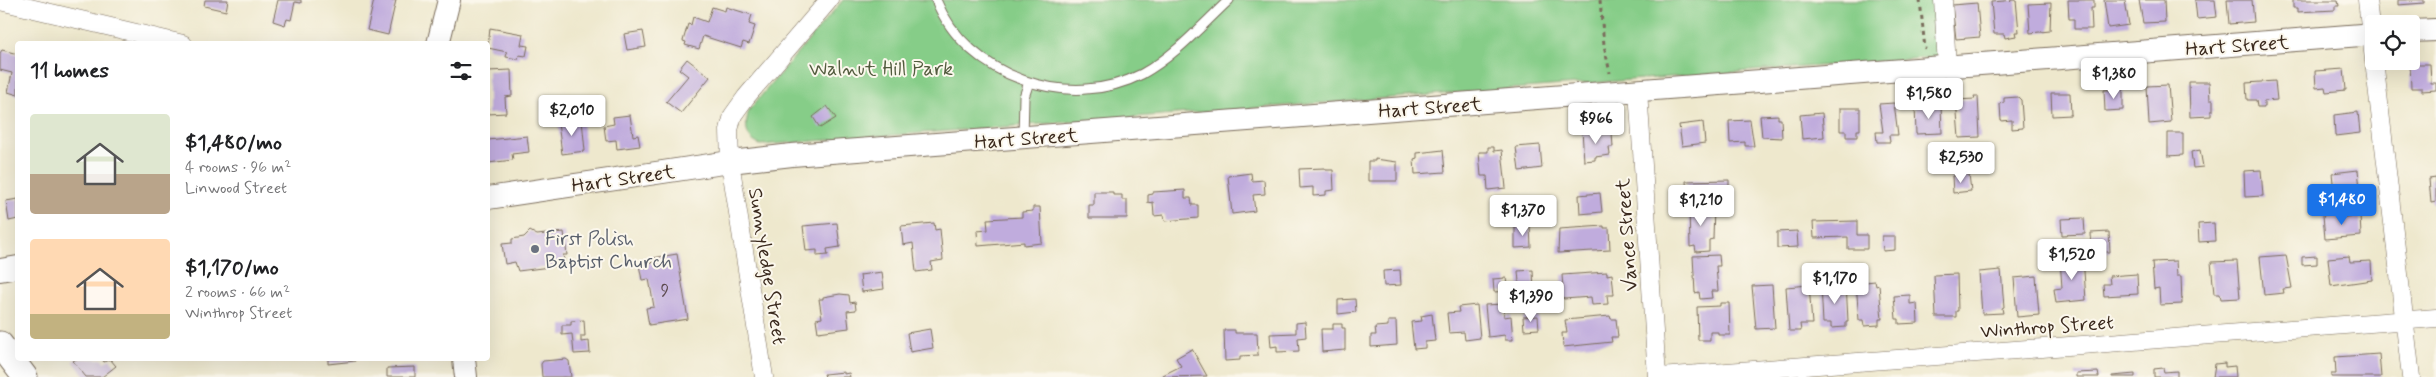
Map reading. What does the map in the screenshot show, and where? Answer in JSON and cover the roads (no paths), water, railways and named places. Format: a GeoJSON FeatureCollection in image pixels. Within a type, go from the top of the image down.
{"type":"FeatureCollection","features":[{"type":"Feature","properties":{"kind":"main road"},"geometry":{"type":"LineString","coordinates":[[0,344],[25,377]]}},
{"type":"Feature","properties":{"kind":"street"},"geometry":{"type":"LineString","coordinates":[[439,41],[449,0]]}},
{"type":"Feature","properties":{"kind":"street","name":"Sunnyledge Street"},"geometry":{"type":"LineString","coordinates":[[764,377],[730,162],[729,130],[733,115],[746,97],[829,0]]}},
{"type":"Feature","properties":{"kind":"street"},"geometry":{"type":"LineString","coordinates":[[1943,0],[1947,66]]}},
{"type":"Feature","properties":{"kind":"street"},"geometry":{"type":"LineString","coordinates":[[2366,0],[2369,15]]}},
{"type":"Feature","properties":{"kind":"street"},"geometry":{"type":"LineString","coordinates":[[0,1],[170,41]]}},
{"type":"Feature","properties":{"kind":"street"},"geometry":{"type":"LineString","coordinates":[[2420,31],[2436,30]]}},
{"type":"Feature","properties":{"kind":"street","name":"Hart Street"},"geometry":{"type":"LineString","coordinates":[[490,198],[730,162],[2365,35]]}},
{"type":"Feature","properties":{"kind":"street"},"geometry":{"type":"LineString","coordinates":[[2376,70],[2411,377]]}},
{"type":"Feature","properties":{"kind":"street","name":"Vance Street"},"geometry":{"type":"LineString","coordinates":[[1638,90],[1659,377]]}},
{"type":"Feature","properties":{"kind":"street"},"geometry":{"type":"LineString","coordinates":[[0,270],[15,268]]}},
{"type":"Feature","properties":{"kind":"street","name":"Winthrop Street"},"geometry":{"type":"LineString","coordinates":[[1659,377],[2436,318]]}},
{"type":"Feature","properties":{"kind":"street"},"geometry":{"type":"LineString","coordinates":[[464,361],[466,377]]}},
{"type":"Feature","properties":{"kind":"lane"},"geometry":{"type":"LineString","coordinates":[[936,0],[947,21],[968,47],[998,68],[1028,82],[1058,89],[1107,86],[1133,78],[1163,60],[1229,0]]}},
{"type":"Feature","properties":{"kind":"lane"},"geometry":{"type":"LineString","coordinates":[[1023,138],[1024,97],[1028,82]]}},
{"type":"Feature","properties":{"kind":"place","name":"First Polish Baptist Church"},"geometry":{"type":"Point","coordinates":[535,249]}},
{"type":"Feature","properties":{"kind":"park label","name":"Walnut Hill Park"},"geometry":{"type":"Point","coordinates":[881,68]}}]}
